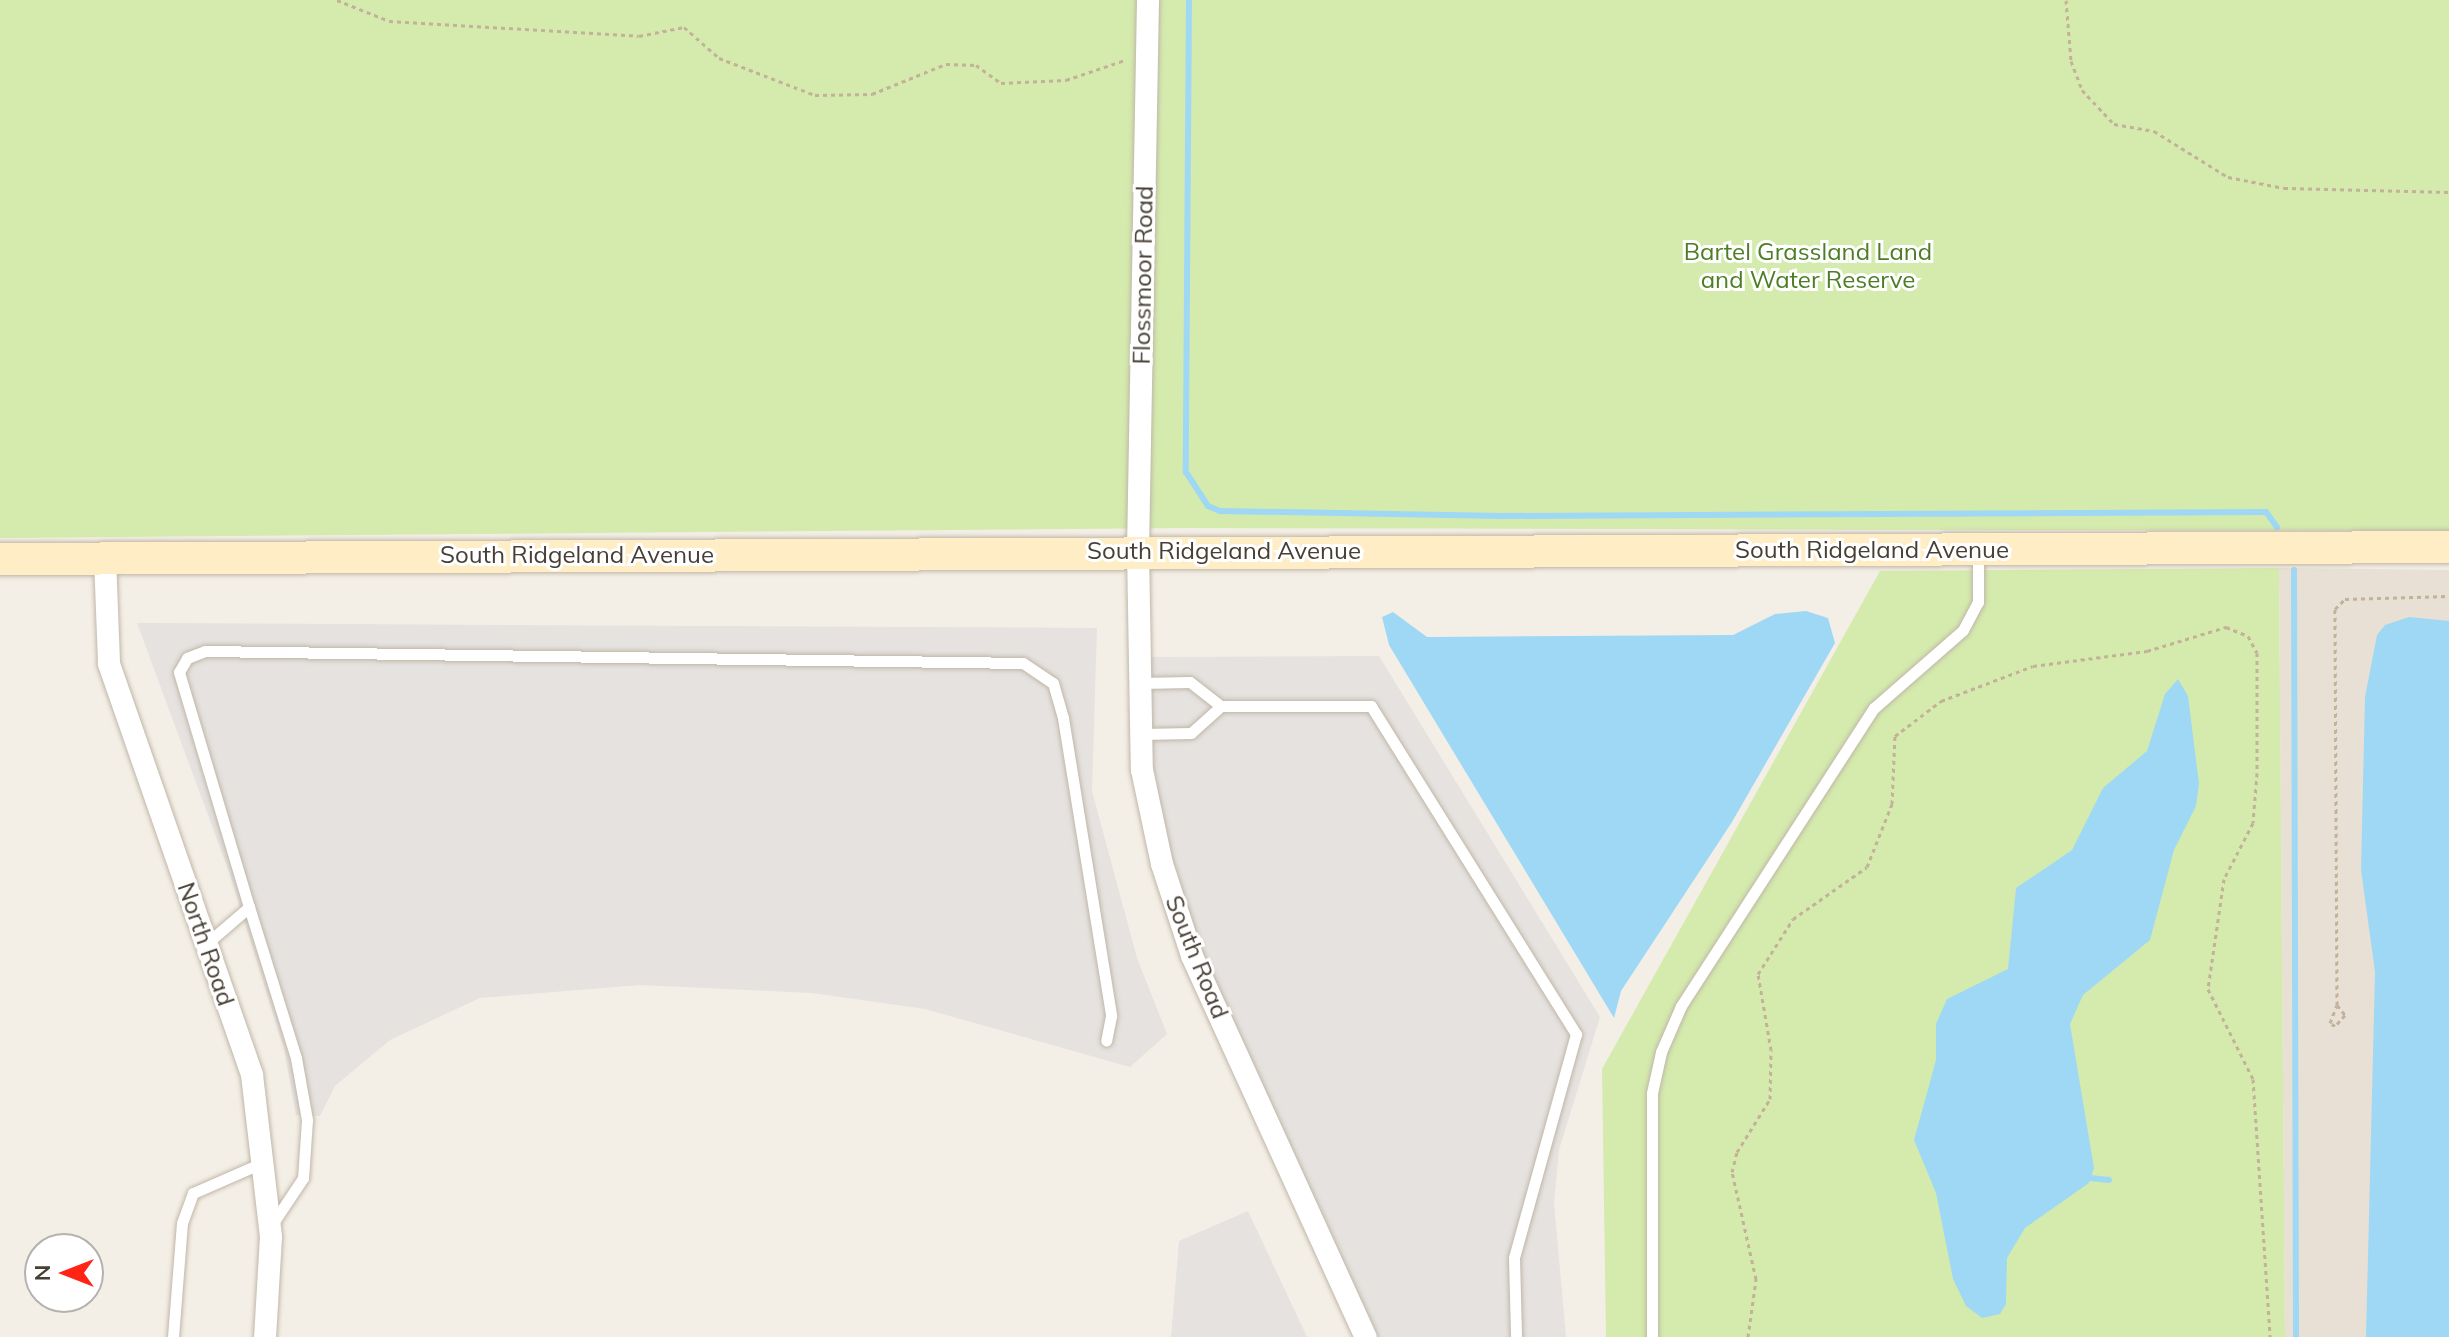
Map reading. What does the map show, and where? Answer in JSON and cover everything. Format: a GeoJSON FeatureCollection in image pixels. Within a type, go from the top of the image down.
{"type":"FeatureCollection","features":[{"type":"Feature","properties":{"kind":"street","name":"Flossmoor Road"},"geometry":{"type":"LineString","coordinates":[[1138,550],[1148,0]]}},
{"type":"Feature","properties":{"kind":"street","name":"South Ridgeland Avenue"},"geometry":{"type":"LineString","coordinates":[[0,559],[1138,550],[2449,547]]}},
{"type":"Feature","properties":{"kind":"street","name":"South Road"},"geometry":{"type":"LineString","coordinates":[[1138,550],[1141,734],[1162,864],[1192,956],[1366,1337]]}},
{"type":"Feature","properties":{"kind":"street","name":"North Road"},"geometry":{"type":"LineString","coordinates":[[105,558],[109,664],[252,1075],[265,1162],[270,1226],[265,1337]]}},
{"type":"Feature","properties":{"kind":"lane"},"geometry":{"type":"LineString","coordinates":[[1652,1337],[1652,1093],[1661,1052],[1681,1006],[1874,708],[1963,630],[1978,602],[1978,550]]}},
{"type":"Feature","properties":{"kind":"lane"},"geometry":{"type":"LineString","coordinates":[[270,1226],[303,1178],[307,1120],[296,1058],[179,672],[187,658],[205,651],[1023,663],[1053,683],[1063,718],[1067,772],[1111,1016],[1106,1041]]}},
{"type":"Feature","properties":{"kind":"lane"},"geometry":{"type":"LineString","coordinates":[[1140,683],[1190,682],[1221,706],[1371,706],[1576,1034],[1514,1258],[1516,1337]]}},
{"type":"Feature","properties":{"kind":"lane"},"geometry":{"type":"LineString","coordinates":[[1141,734],[1191,733],[1221,706]]}},
{"type":"Feature","properties":{"kind":"lane"},"geometry":{"type":"LineString","coordinates":[[206,944],[249,907]]}},
{"type":"Feature","properties":{"kind":"lane"},"geometry":{"type":"LineString","coordinates":[[173,1337],[182,1223],[193,1193],[265,1162]]}},
{"type":"Feature","properties":{"kind":"path"},"geometry":{"type":"LineString","coordinates":[[337,0],[389,21],[639,36],[684,27],[719,58],[815,95],[872,94],[946,64],[976,65],[1001,83],[1066,80],[1147,53]]}},
{"type":"Feature","properties":{"kind":"path"},"geometry":{"type":"LineString","coordinates":[[2066,0],[2071,61],[2082,90],[2114,124],[2154,131],[2228,177],[2284,188],[2449,192]]}},
{"type":"Feature","properties":{"kind":"path"},"geometry":{"type":"LineString","coordinates":[[2337,1005],[2345,1015],[2335,1026],[2330,1014],[2337,1005],[2335,609],[2345,599],[2449,596]]}},
{"type":"Feature","properties":{"kind":"path"},"geometry":{"type":"LineString","coordinates":[[1748,1337],[1756,1279],[1732,1172],[1737,1152],[1770,1099],[1771,1050],[1758,974],[1793,919],[1867,867],[1892,804],[1895,736],[1941,701],[2033,666],[2147,651],[2226,627],[2248,636],[2257,653],[2257,773],[2253,823],[2224,879],[2208,989],[2253,1079],[2270,1337]]}},
{"type":"Feature","properties":{"kind":"shaded area"},"geometry":{"type":"Polygon","coordinates":[[[2279,568],[2449,570],[2449,1337],[2285,1337],[2279,568]]]}},
{"type":"Feature","properties":{"kind":"shaded area"},"geometry":{"type":"Polygon","coordinates":[[[137,623],[1097,628],[1092,791],[1137,958],[1167,1034],[1130,1067],[925,1009],[812,993],[640,985],[480,998],[390,1040],[335,1086],[320,1116],[296,1115],[284,1049],[229,872],[137,623]]]}},
{"type":"Feature","properties":{"kind":"shaded area"},"geometry":{"type":"Polygon","coordinates":[[[1379,656],[1600,1017],[1559,1150],[1554,1203],[1566,1337],[1366,1337],[1162,864],[1140,657],[1379,656]]]}},
{"type":"Feature","properties":{"kind":"shaded area"},"geometry":{"type":"Polygon","coordinates":[[[1248,1211],[1307,1337],[1171,1337],[1179,1241],[1248,1211]]]}},
{"type":"Feature","properties":{"kind":"green space","name":"Bartel Grassland Land and Water Reserve"},"geometry":{"type":"Polygon","coordinates":[[[0,0],[2449,0],[2449,531],[1186,528],[0,538],[0,0]]]}},
{"type":"Feature","properties":{"kind":"green space"},"geometry":{"type":"Polygon","coordinates":[[[2279,568],[2285,1337],[1606,1337],[1602,1069],[1880,571],[2279,568]]]}},
{"type":"Feature","properties":{"kind":"water"},"geometry":{"type":"Polygon","coordinates":[[[1806,611],[1828,618],[1835,643],[1732,822],[1621,991],[1614,1018],[1389,645],[1382,617],[1393,612],[1427,637],[1733,635],[1775,614],[1806,611]]]}},
{"type":"Feature","properties":{"kind":"water"},"geometry":{"type":"Polygon","coordinates":[[[2409,617],[2449,621],[2449,1337],[2366,1337],[2375,972],[2361,870],[2365,697],[2377,635],[2385,625],[2409,617]]]}},
{"type":"Feature","properties":{"kind":"water"},"geometry":{"type":"Polygon","coordinates":[[[2178,679],[2188,696],[2199,784],[2196,806],[2174,850],[2150,940],[2083,995],[2070,1024],[2094,1168],[2089,1183],[2025,1228],[2007,1258],[2006,1304],[2000,1314],[1982,1318],[1966,1306],[1953,1279],[1936,1193],[1914,1140],[1936,1060],[1936,1024],[1947,999],[2008,969],[2016,888],[2072,850],[2103,788],[2147,751],[2165,694],[2178,679]]]}},
{"type":"Feature","properties":{"kind":"waterway"},"geometry":{"type":"LineString","coordinates":[[1189,0],[1186,472],[1208,506],[1220,511],[1502,516],[2266,512],[2277,527]]}},
{"type":"Feature","properties":{"kind":"waterway"},"geometry":{"type":"LineString","coordinates":[[2294,570],[2296,1337]]}},
{"type":"Feature","properties":{"kind":"waterway"},"geometry":{"type":"LineString","coordinates":[[2090,1178],[2109,1180]]}}]}
